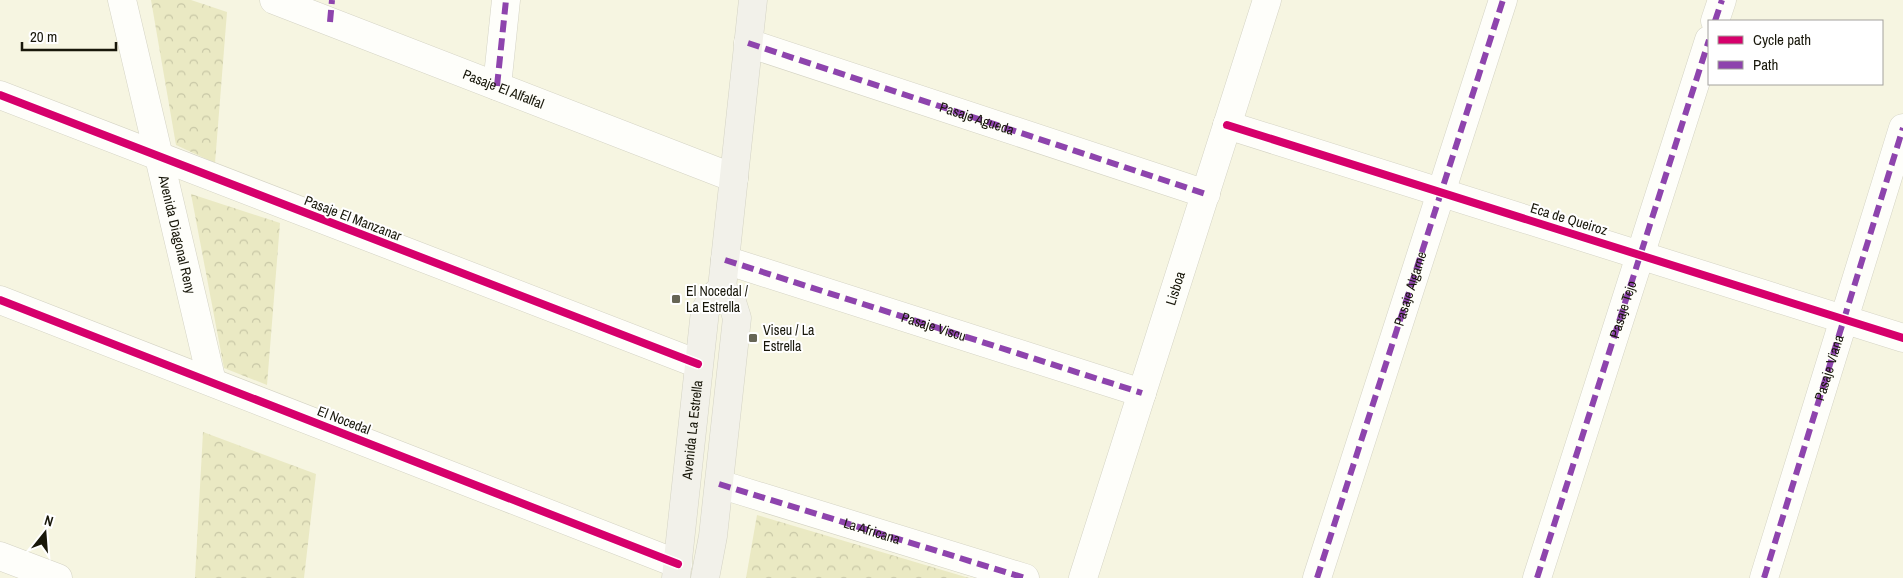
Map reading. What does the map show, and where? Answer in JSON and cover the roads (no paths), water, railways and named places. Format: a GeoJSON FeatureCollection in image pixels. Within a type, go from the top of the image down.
{"type":"FeatureCollection","features":[{"type":"Feature","properties":{"kind":"main road"},"geometry":{"type":"LineString","coordinates":[[705,578],[719,484],[738,318],[732,302],[722,288],[753,0]]}},
{"type":"Feature","properties":{"kind":"main road","name":"Avenida La Estrella"},"geometry":{"type":"LineString","coordinates":[[677,571],[705,312],[712,298],[722,288]]}},
{"type":"Feature","properties":{"kind":"street","name":"Avenida Diagonal Reny"},"geometry":{"type":"LineString","coordinates":[[122,0],[212,382]]}},
{"type":"Feature","properties":{"kind":"street","name":"Pasaje El Alfalfal"},"geometry":{"type":"LineString","coordinates":[[274,0],[331,11],[497,86],[734,178]]}},
{"type":"Feature","properties":{"kind":"street"},"geometry":{"type":"LineString","coordinates":[[497,86],[506,0]]}},
{"type":"Feature","properties":{"kind":"street","name":"Lisboa"},"geometry":{"type":"LineString","coordinates":[[1083,578],[1267,0]]}},
{"type":"Feature","properties":{"kind":"street","name":"Pasaje Algarne"},"geometry":{"type":"LineString","coordinates":[[1317,578],[1503,0]]}},
{"type":"Feature","properties":{"kind":"street"},"geometry":{"type":"LineString","coordinates":[[1715,20],[1722,0]]}},
{"type":"Feature","properties":{"kind":"street","name":"Pasaje Agueda"},"geometry":{"type":"LineString","coordinates":[[748,43],[1206,194]]}},
{"type":"Feature","properties":{"kind":"street","name":"Pasaje Tejo"},"geometry":{"type":"LineString","coordinates":[[1537,578],[1708,43]]}},
{"type":"Feature","properties":{"kind":"street","name":"Pasaje El Manzanar"},"geometry":{"type":"LineString","coordinates":[[0,95],[698,364]]}},
{"type":"Feature","properties":{"kind":"street","name":"Eca de Queiroz"},"geometry":{"type":"LineString","coordinates":[[1228,125],[1903,338]]}},
{"type":"Feature","properties":{"kind":"street","name":"Pasaje Viana"},"geometry":{"type":"LineString","coordinates":[[1764,578],[1903,128]]}},
{"type":"Feature","properties":{"kind":"street","name":"Pasaje Viscu"},"geometry":{"type":"LineString","coordinates":[[725,260],[1142,393]]}},
{"type":"Feature","properties":{"kind":"street","name":"El Nocedal"},"geometry":{"type":"LineString","coordinates":[[0,300],[212,382],[677,571]]}},
{"type":"Feature","properties":{"kind":"street","name":"La Africana"},"geometry":{"type":"LineString","coordinates":[[719,484],[1025,578]]}},
{"type":"Feature","properties":{"kind":"street"},"geometry":{"type":"LineString","coordinates":[[0,556],[58,578]]}},
{"type":"Feature","properties":{"kind":"place","name":"El Nocedal / La Estrella"},"geometry":{"type":"Point","coordinates":[676,299]}},
{"type":"Feature","properties":{"kind":"place","name":"Viseu / La Estrella"},"geometry":{"type":"Point","coordinates":[753,338]}}]}
